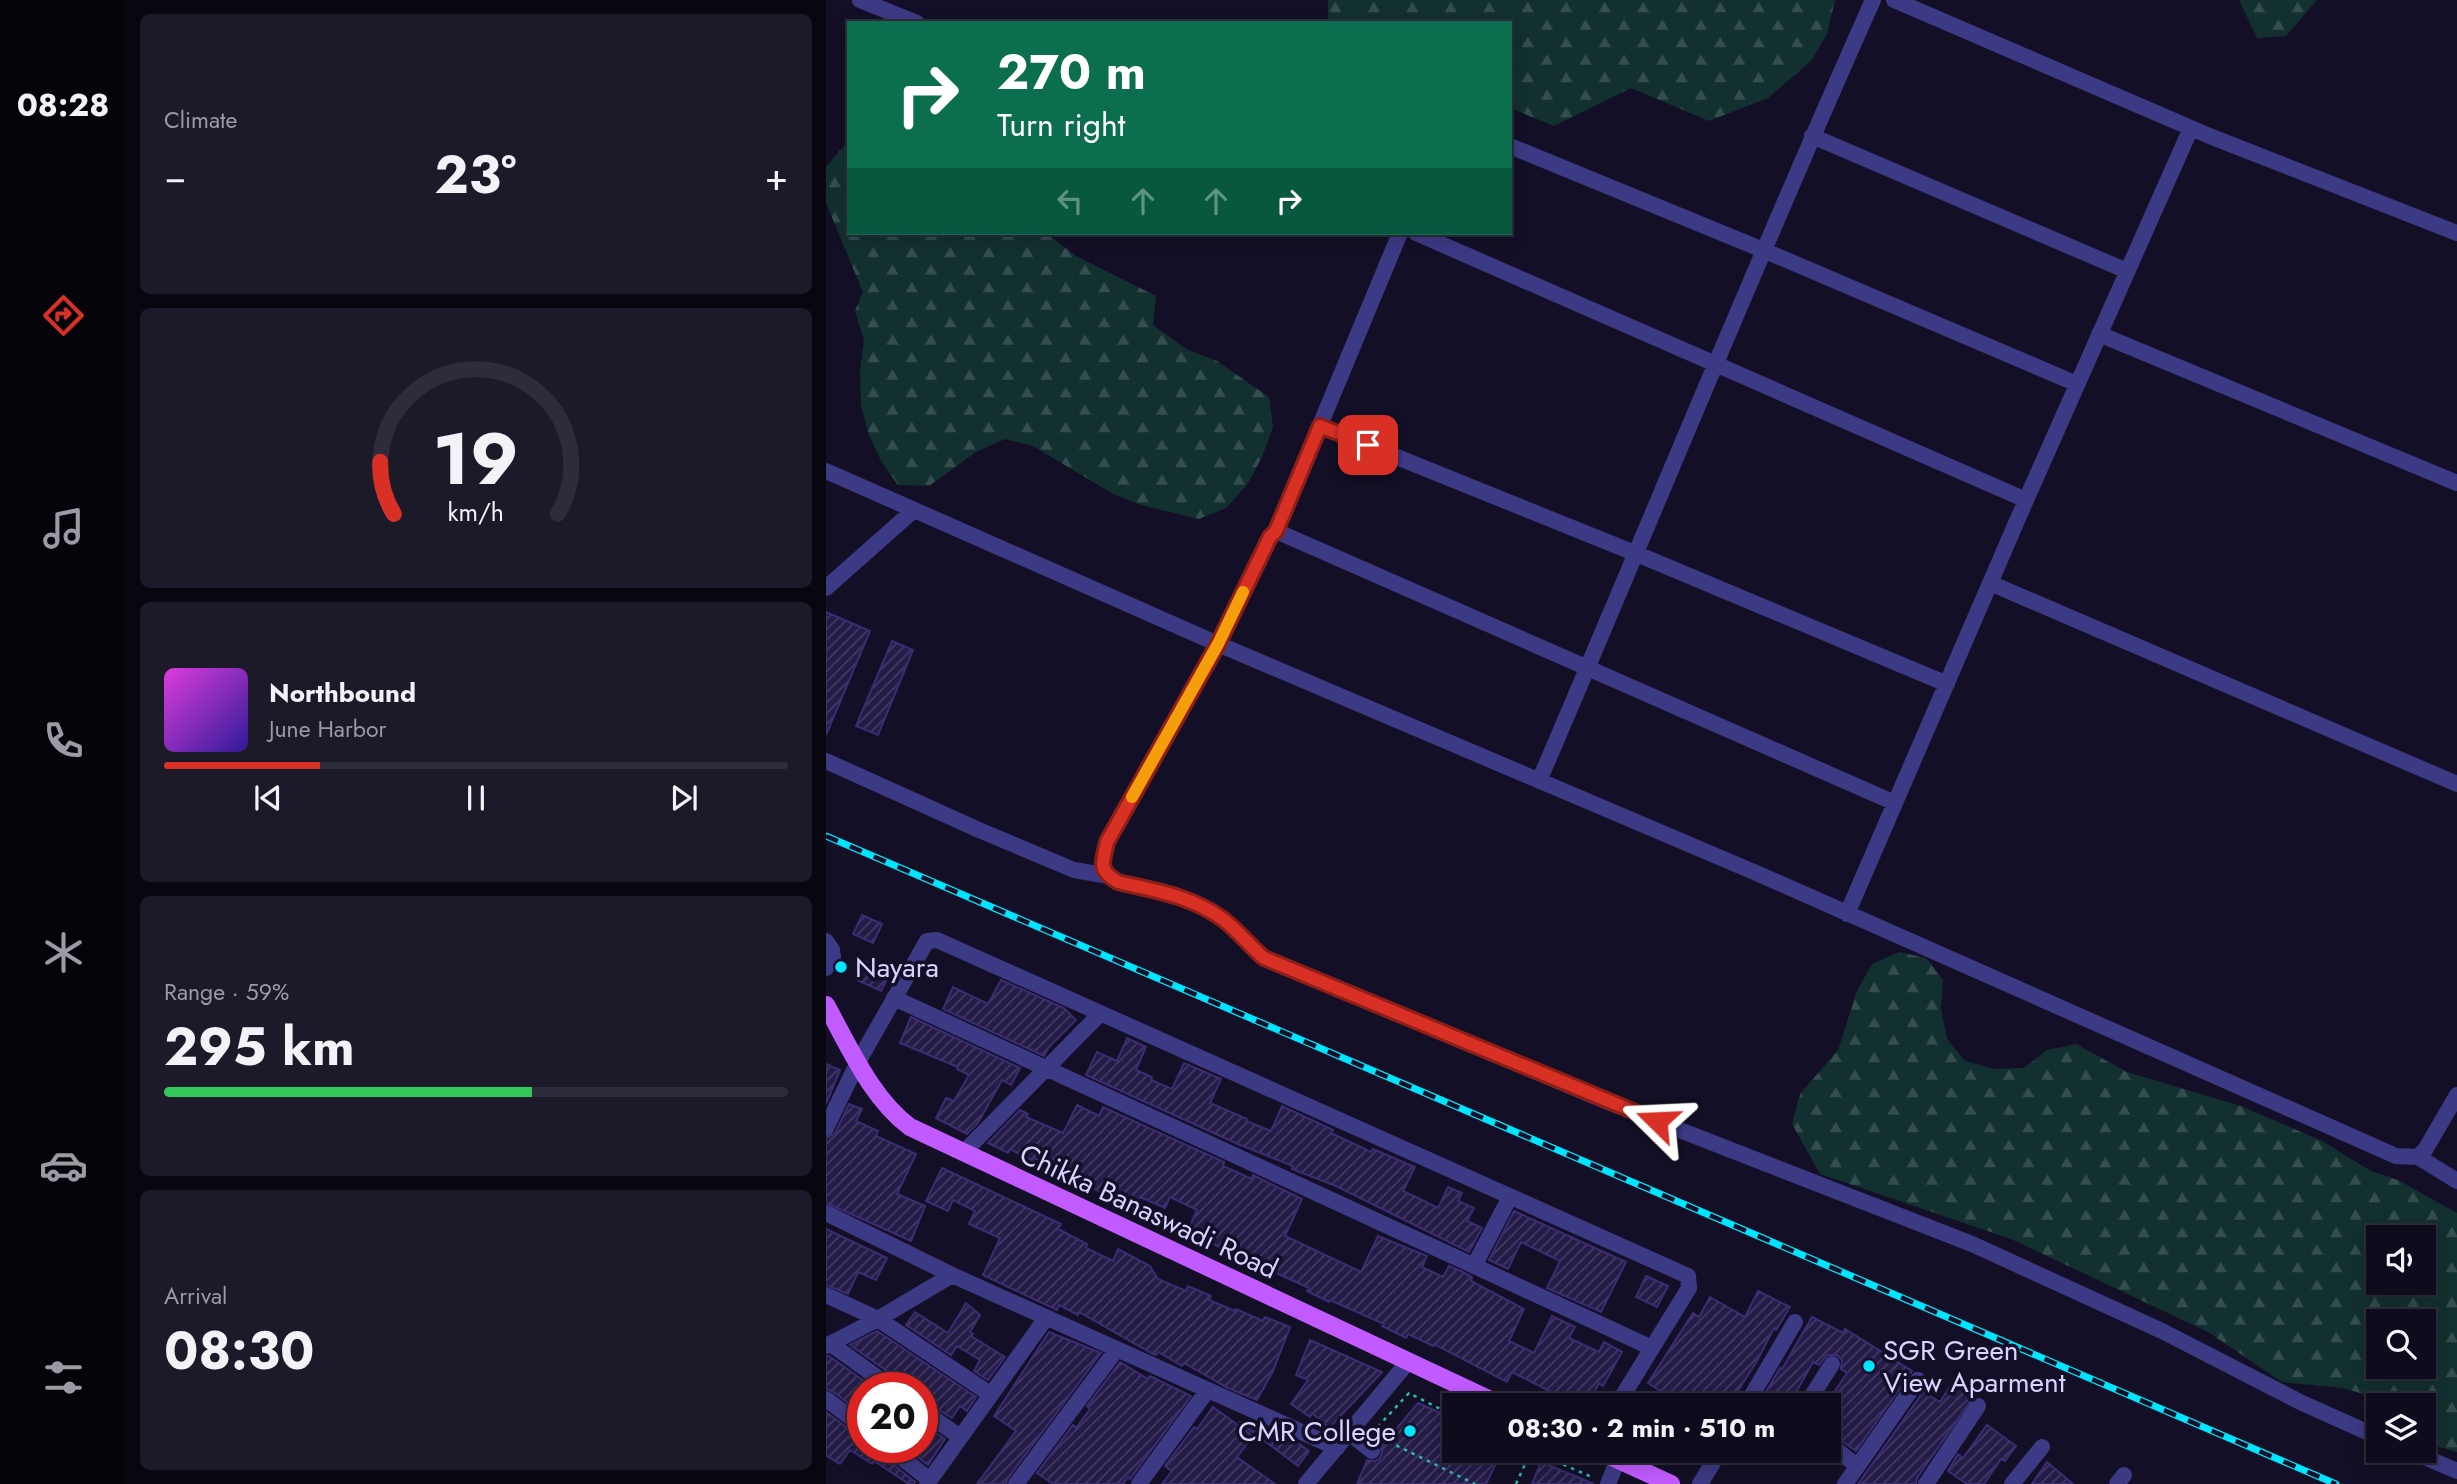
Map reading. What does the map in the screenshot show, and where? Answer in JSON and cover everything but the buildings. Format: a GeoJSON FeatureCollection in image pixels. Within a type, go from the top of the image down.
{"type":"FeatureCollection","features":[{"type":"Feature","properties":{"kind":"main road","name":"Chikka Banaswadi Road"},"geometry":{"type":"LineString","coordinates":[[826,1005],[858,1062],[889,1109],[910,1127],[1475,1393]]}},
{"type":"Feature","properties":{"kind":"main road"},"geometry":{"type":"LineString","coordinates":[[1626,1463],[1668,1483]]}},
{"type":"Feature","properties":{"kind":"street"},"geometry":{"type":"LineString","coordinates":[[860,0],[912,21]]}},
{"type":"Feature","properties":{"kind":"street"},"geometry":{"type":"LineString","coordinates":[[1539,781],[1763,250],[1873,0]]}},
{"type":"Feature","properties":{"kind":"street"},"geometry":{"type":"LineString","coordinates":[[1894,0],[2281,166],[2457,233]]}},
{"type":"Feature","properties":{"kind":"street"},"geometry":{"type":"LineString","coordinates":[[1847,914],[2191,128]]}},
{"type":"Feature","properties":{"kind":"street"},"geometry":{"type":"LineString","coordinates":[[1812,136],[2127,271]]}},
{"type":"Feature","properties":{"kind":"street"},"geometry":{"type":"LineString","coordinates":[[1512,147],[2077,384]]}},
{"type":"Feature","properties":{"kind":"street"},"geometry":{"type":"LineString","coordinates":[[1108,876],[1102,864],[1107,842],[1218,644],[1270,537],[1276,531],[1399,235]]}},
{"type":"Feature","properties":{"kind":"street"},"geometry":{"type":"LineString","coordinates":[[1421,235],[2026,500]]}},
{"type":"Feature","properties":{"kind":"street"},"geometry":{"type":"LineString","coordinates":[[2099,334],[2457,483]]}},
{"type":"Feature","properties":{"kind":"street"},"geometry":{"type":"LineString","coordinates":[[1320,426],[1637,554],[1947,684]]}},
{"type":"Feature","properties":{"kind":"street"},"geometry":{"type":"LineString","coordinates":[[826,471],[1218,644],[1754,872],[2396,1156],[2418,1157],[2457,1181]]}},
{"type":"Feature","properties":{"kind":"street"},"geometry":{"type":"LineString","coordinates":[[826,588],[914,510]]}},
{"type":"Feature","properties":{"kind":"street"},"geometry":{"type":"LineString","coordinates":[[1276,531],[1895,803]]}},
{"type":"Feature","properties":{"kind":"street"},"geometry":{"type":"LineString","coordinates":[[1990,583],[2457,784]]}},
{"type":"Feature","properties":{"kind":"street"},"geometry":{"type":"LineString","coordinates":[[826,761],[966,825],[1074,870],[1108,876],[1118,882],[1184,897],[1224,920],[1264,958],[1608,1102],[1972,1244],[2162,1331],[2300,1402],[2366,1432]]}},
{"type":"Feature","properties":{"kind":"street"},"geometry":{"type":"LineString","coordinates":[[826,1128],[858,1062],[927,941],[932,939],[1688,1276],[1689,1288],[1624,1393]]}},
{"type":"Feature","properties":{"kind":"street"},"geometry":{"type":"LineString","coordinates":[[826,941],[833,957],[826,968]]}},
{"type":"Feature","properties":{"kind":"street"},"geometry":{"type":"LineString","coordinates":[[894,998],[1652,1348]]}},
{"type":"Feature","properties":{"kind":"street"},"geometry":{"type":"LineString","coordinates":[[963,1153],[1100,1014]]}},
{"type":"Feature","properties":{"kind":"street"},"geometry":{"type":"LineString","coordinates":[[2418,1157],[2425,1150],[2457,1095]]}},
{"type":"Feature","properties":{"kind":"street"},"geometry":{"type":"LineString","coordinates":[[1474,1266],[1510,1197]]}},
{"type":"Feature","properties":{"kind":"street"},"geometry":{"type":"LineString","coordinates":[[826,1213],[952,1275],[1337,1448]]}},
{"type":"Feature","properties":{"kind":"street"},"geometry":{"type":"LineString","coordinates":[[868,1372],[828,1345],[878,1320],[952,1275]]}},
{"type":"Feature","properties":{"kind":"street"},"geometry":{"type":"LineString","coordinates":[[826,1295],[878,1320],[990,1394]]}},
{"type":"Feature","properties":{"kind":"street"},"geometry":{"type":"LineString","coordinates":[[907,1463],[929,1482],[1046,1318]]}},
{"type":"Feature","properties":{"kind":"street"},"geometry":{"type":"LineString","coordinates":[[1753,1393],[1795,1322]]}},
{"type":"Feature","properties":{"kind":"street"},"geometry":{"type":"LineString","coordinates":[[1016,1484],[1117,1349]]}},
{"type":"Feature","properties":{"kind":"street"},"geometry":{"type":"LineString","coordinates":[[1306,1484],[1337,1448],[1364,1440],[1408,1362]]}},
{"type":"Feature","properties":{"kind":"street"},"geometry":{"type":"LineString","coordinates":[[1814,1393],[1832,1364]]}},
{"type":"Feature","properties":{"kind":"street"},"geometry":{"type":"LineString","coordinates":[[1845,1484],[1918,1381]]}},
{"type":"Feature","properties":{"kind":"street"},"geometry":{"type":"LineString","coordinates":[[1139,1484],[1208,1391]]}},
{"type":"Feature","properties":{"kind":"street"},"geometry":{"type":"LineString","coordinates":[[826,1399],[847,1415]]}},
{"type":"Feature","properties":{"kind":"street"},"geometry":{"type":"LineString","coordinates":[[1926,1484],[1978,1406]]}},
{"type":"Feature","properties":{"kind":"street"},"geometry":{"type":"LineString","coordinates":[[938,1421],[960,1437]]}},
{"type":"Feature","properties":{"kind":"street"},"geometry":{"type":"LineString","coordinates":[[2012,1484],[2042,1447]]}},
{"type":"Feature","properties":{"kind":"street"},"geometry":{"type":"LineString","coordinates":[[1841,1453],[1856,1465]]}},
{"type":"Feature","properties":{"kind":"street"},"geometry":{"type":"LineString","coordinates":[[2436,1462],[2457,1471]]}},
{"type":"Feature","properties":{"kind":"street"},"geometry":{"type":"LineString","coordinates":[[1604,1482],[1616,1463]]}},
{"type":"Feature","properties":{"kind":"street"},"geometry":{"type":"LineString","coordinates":[[1700,1484],[1713,1463]]}},
{"type":"Feature","properties":{"kind":"path"},"geometry":{"type":"LineString","coordinates":[[1364,1440],[1381,1426],[1409,1393],[1442,1410]]}},
{"type":"Feature","properties":{"kind":"path"},"geometry":{"type":"LineString","coordinates":[[1364,1440],[1394,1443],[1475,1484]]}},
{"type":"Feature","properties":{"kind":"path"},"geometry":{"type":"LineString","coordinates":[[1516,1484],[1526,1463]]}},
{"type":"Feature","properties":{"kind":"path"},"geometry":{"type":"LineString","coordinates":[[1559,1463],[1604,1482]]}},
{"type":"Feature","properties":{"kind":"green space"},"geometry":{"type":"Polygon","coordinates":[[[1328,0],[1835,0],[1827,34],[1811,61],[1768,98],[1709,121],[1631,88],[1554,126],[1512,109],[1512,21],[1328,21],[1328,0]]]}},
{"type":"Feature","properties":{"kind":"green space"},"geometry":{"type":"Polygon","coordinates":[[[2239,0],[2317,0],[2286,36],[2257,38],[2239,0]]]}},
{"type":"Feature","properties":{"kind":"green space"},"geometry":{"type":"Polygon","coordinates":[[[847,142],[847,235],[1049,235],[1076,256],[1156,296],[1153,325],[1188,350],[1217,361],[1269,397],[1273,427],[1262,457],[1247,485],[1226,508],[1199,519],[1141,505],[1113,494],[1033,446],[1005,439],[976,452],[929,486],[898,485],[881,461],[869,435],[861,406],[860,370],[864,340],[855,311],[863,292],[826,203],[826,167],[847,142]]]}},
{"type":"Feature","properties":{"kind":"green space"},"geometry":{"type":"Polygon","coordinates":[[[1899,952],[1926,958],[1943,980],[1941,1009],[1947,1039],[1965,1061],[1995,1069],[2024,1068],[2047,1050],[2076,1044],[2127,1072],[2241,1106],[2322,1141],[2371,1171],[2398,1180],[2457,1213],[2457,1452],[2436,1446],[2436,1393],[2366,1395],[2343,1388],[2282,1382],[2208,1332],[2011,1239],[1820,1174],[1792,1124],[1800,1094],[1838,1050],[1857,991],[1872,964],[1899,952]]]}},
{"type":"Feature","properties":{"kind":"railway"},"geometry":{"type":"LineString","coordinates":[[826,836],[2336,1484]]}},
{"type":"Feature","properties":{"kind":"slow traffic"},"geometry":{"type":"LineString","coordinates":[[1132,797],[1218,644],[1243,592]]}},
{"type":"Feature","properties":{"kind":"place","name":"Nayara"},"geometry":{"type":"Point","coordinates":[841,967]}},
{"type":"Feature","properties":{"kind":"place","name":"SGR Green View Aparment"},"geometry":{"type":"Point","coordinates":[1869,1366]}},
{"type":"Feature","properties":{"kind":"place","name":"CMR College"},"geometry":{"type":"Point","coordinates":[1410,1431]}},
{"type":"Feature","properties":{"kind":"route"},"geometry":{"type":"LineString","coordinates":[[1368,445],[1320,426],[1276,531],[1270,537],[1218,644],[1107,842],[1102,864],[1104,871],[1118,882],[1184,897],[1201,905],[1224,920],[1264,958],[1657,1121]]}}]}
